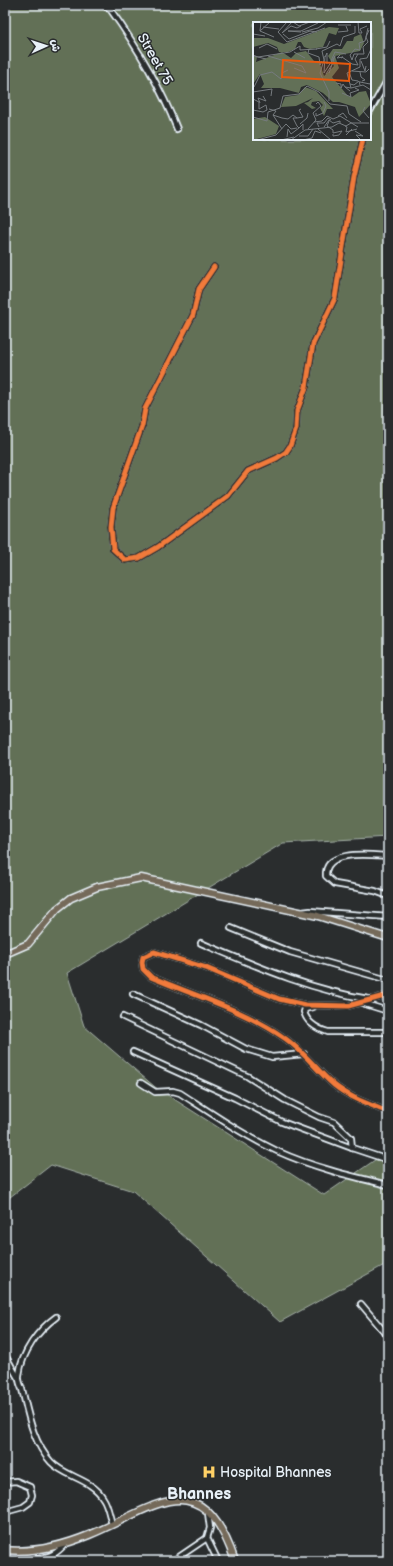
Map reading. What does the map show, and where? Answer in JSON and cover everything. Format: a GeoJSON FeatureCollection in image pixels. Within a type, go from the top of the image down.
{"type":"FeatureCollection","features":[{"type":"Feature","properties":{"kind":"main road"},"geometry":{"type":"LineString","coordinates":[[5,954],[28,944],[57,909],[71,898],[90,889],[135,878],[154,879],[300,912],[388,938]]}},
{"type":"Feature","properties":{"kind":"main road"},"geometry":{"type":"LineString","coordinates":[[5,1550],[24,1551],[66,1544],[91,1535],[151,1505],[167,1500],[187,1501],[208,1511],[221,1529],[235,1561]]}},
{"type":"Feature","properties":{"kind":"street","name":"Street 75"},"geometry":{"type":"LineString","coordinates":[[104,5],[110,9],[145,60],[167,104],[177,129]]}},
{"type":"Feature","properties":{"kind":"street"},"geometry":{"type":"LineString","coordinates":[[371,109],[388,79]]}},
{"type":"Feature","properties":{"kind":"street"},"geometry":{"type":"LineString","coordinates":[[214,267],[199,289],[193,314],[145,408],[142,426],[113,508],[111,527],[113,549],[125,560],[139,558],[158,548],[228,496],[248,471],[277,458],[286,452],[290,446],[296,429],[297,411],[306,387],[313,344],[335,298],[353,185],[363,140]]}},
{"type":"Feature","properties":{"kind":"street"},"geometry":{"type":"LineString","coordinates":[[388,856],[375,855],[336,858],[328,865],[326,876],[335,884],[375,891],[388,896]]}},
{"type":"Feature","properties":{"kind":"street"},"geometry":{"type":"LineString","coordinates":[[300,912],[310,910],[388,918]]}},
{"type":"Feature","properties":{"kind":"street"},"geometry":{"type":"LineString","coordinates":[[231,928],[290,952],[388,980]]}},
{"type":"Feature","properties":{"kind":"street"},"geometry":{"type":"LineString","coordinates":[[201,943],[277,976],[352,997],[370,1000]]}},
{"type":"Feature","properties":{"kind":"street"},"geometry":{"type":"LineString","coordinates":[[388,995],[348,1006],[315,1006],[279,999],[244,982],[170,956],[154,952],[143,957],[142,962],[143,969],[151,977],[264,1025],[284,1038],[304,1054],[320,1072],[341,1091],[361,1102],[388,1112]]}},
{"type":"Feature","properties":{"kind":"street"},"geometry":{"type":"LineString","coordinates":[[133,994],[201,1025],[223,1038],[252,1051],[272,1057],[304,1054]]}},
{"type":"Feature","properties":{"kind":"street"},"geometry":{"type":"LineString","coordinates":[[362,1003],[388,1012]]}},
{"type":"Feature","properties":{"kind":"street"},"geometry":{"type":"LineString","coordinates":[[315,1006],[305,1009],[304,1012],[305,1017],[318,1029],[328,1032],[388,1032]]}},
{"type":"Feature","properties":{"kind":"street"},"geometry":{"type":"LineString","coordinates":[[123,1017],[248,1076],[285,1100],[319,1117],[334,1122],[351,1138],[352,1148]]}},
{"type":"Feature","properties":{"kind":"street"},"geometry":{"type":"LineString","coordinates":[[133,1052],[235,1098],[282,1122],[388,1160]]}},
{"type":"Feature","properties":{"kind":"street"},"geometry":{"type":"LineString","coordinates":[[141,1083],[155,1092],[173,1091],[180,1093],[262,1143],[290,1156],[338,1173],[388,1185]]}},
{"type":"Feature","properties":{"kind":"street"},"geometry":{"type":"LineString","coordinates":[[361,1304],[383,1333],[388,1336]]}},
{"type":"Feature","properties":{"kind":"street"},"geometry":{"type":"LineString","coordinates":[[18,1379],[25,1355],[39,1333],[56,1317]]}},
{"type":"Feature","properties":{"kind":"street"},"geometry":{"type":"LineString","coordinates":[[5,1355],[18,1379],[27,1412],[44,1452],[61,1471],[88,1484],[103,1496],[112,1524]]}},
{"type":"Feature","properties":{"kind":"street"},"geometry":{"type":"LineString","coordinates":[[5,1482],[16,1481],[30,1487],[32,1495],[30,1502],[23,1507],[5,1512]]}},
{"type":"Feature","properties":{"kind":"street"},"geometry":{"type":"LineString","coordinates":[[173,1561],[207,1538],[210,1528],[208,1511]]}},
{"type":"Feature","properties":{"kind":"street"},"geometry":{"type":"LineString","coordinates":[[207,1538],[218,1561]]}},
{"type":"Feature","properties":{"kind":"street"},"geometry":{"type":"LineString","coordinates":[[29,1561],[50,1557],[57,1553],[66,1544]]}},
{"type":"Feature","properties":{"kind":"green space"},"geometry":{"type":"Polygon","coordinates":[[[5,5],[388,5],[388,837],[283,843],[67,973],[84,1026],[155,1087],[324,1195],[388,1151],[388,1263],[280,1322],[133,1191],[51,1165],[5,1201],[5,5]]]}},
{"type":"Feature","properties":{"kind":"cycle path"},"geometry":{"type":"LineString","coordinates":[[214,267],[199,289],[193,315],[145,409],[142,426],[113,508],[111,527],[113,549],[125,560],[139,558],[158,547],[228,496],[248,471],[277,458],[286,452],[290,446],[296,429],[297,411],[306,387],[313,344],[335,298],[354,177],[363,140]]}},
{"type":"Feature","properties":{"kind":"cycle path"},"geometry":{"type":"LineString","coordinates":[[388,995],[348,1006],[305,1005],[279,999],[206,968],[154,952],[143,957],[142,962],[143,969],[151,977],[236,1011],[268,1027],[297,1048],[327,1079],[340,1090],[388,1112]]}},
{"type":"Feature","properties":{"kind":"place","name":"Hospital Bhannes"},"geometry":{"type":"Point","coordinates":[209,1472]}},
{"type":"Feature","properties":{"kind":"district","name":"Bhannes"},"geometry":{"type":"Point","coordinates":[199,1494]}}]}
